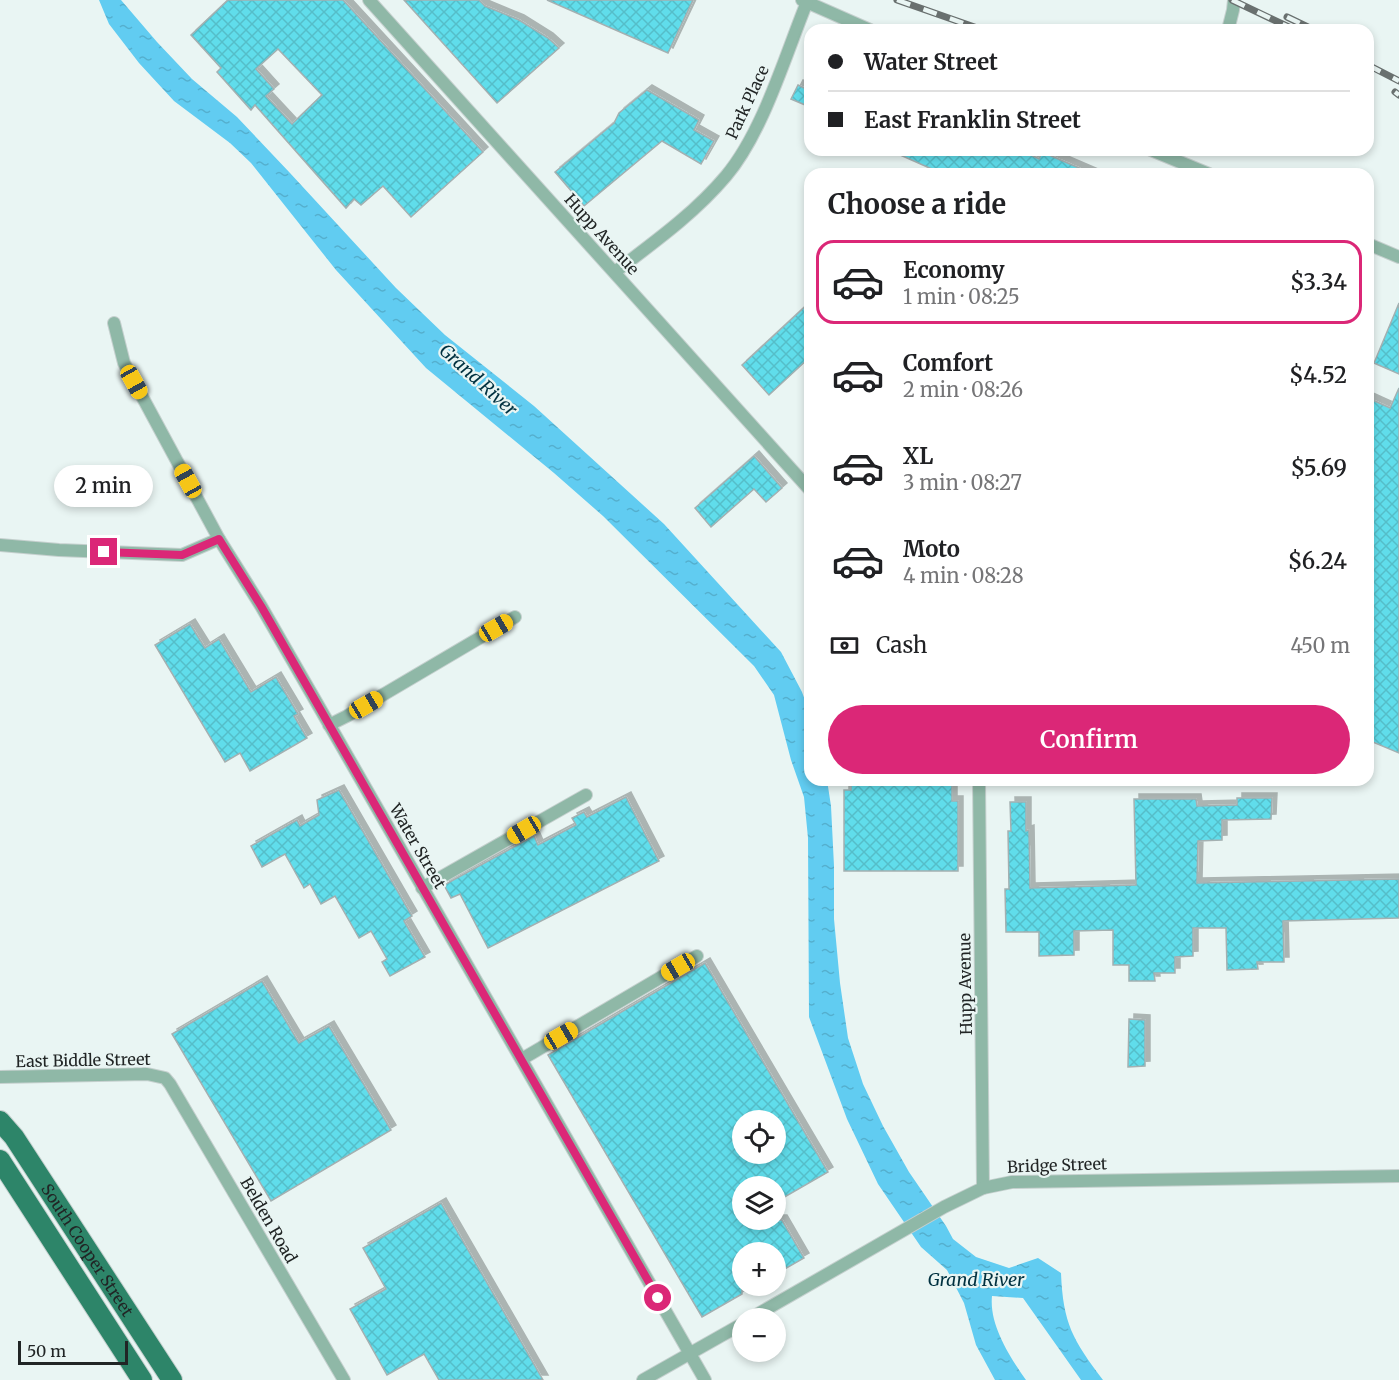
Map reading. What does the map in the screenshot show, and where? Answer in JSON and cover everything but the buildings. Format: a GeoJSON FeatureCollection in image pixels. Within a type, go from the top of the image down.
{"type":"FeatureCollection","features":[{"type":"Feature","properties":{"kind":"main road","name":"South Cooper Street"},"geometry":{"type":"LineString","coordinates":[[0,1121],[14,1137],[171,1380]]}},
{"type":"Feature","properties":{"kind":"main road","name":"South Cooper Street"},"geometry":{"type":"LineString","coordinates":[[0,1160],[142,1380]]}},
{"type":"Feature","properties":{"kind":"street","name":"Hupp Avenue"},"geometry":{"type":"LineString","coordinates":[[369,0],[804,483]]}},
{"type":"Feature","properties":{"kind":"street"},"geometry":{"type":"LineString","coordinates":[[1230,24],[1233,0]]}},
{"type":"Feature","properties":{"kind":"street","name":"Park Place"},"geometry":{"type":"LineString","coordinates":[[615,272],[700,203],[726,176],[752,136],[804,1]]}},
{"type":"Feature","properties":{"kind":"street"},"geometry":{"type":"LineString","coordinates":[[804,1],[856,24]]}},
{"type":"Feature","properties":{"kind":"street"},"geometry":{"type":"LineString","coordinates":[[1182,156],[1200,168]]}},
{"type":"Feature","properties":{"kind":"street"},"geometry":{"type":"LineString","coordinates":[[1374,247],[1399,257]]}},
{"type":"Feature","properties":{"kind":"street","name":"Water Street"},"geometry":{"type":"LineString","coordinates":[[114,323],[124,363],[219,539],[261,606],[705,1380]]}},
{"type":"Feature","properties":{"kind":"street"},"geometry":{"type":"LineString","coordinates":[[0,545],[182,555],[219,539]]}},
{"type":"Feature","properties":{"kind":"street"},"geometry":{"type":"LineString","coordinates":[[329,725],[514,617]]}},
{"type":"Feature","properties":{"kind":"street","name":"Hupp Avenue"},"geometry":{"type":"LineString","coordinates":[[979,786],[983,1188]]}},
{"type":"Feature","properties":{"kind":"street"},"geometry":{"type":"LineString","coordinates":[[422,888],[586,795]]}},
{"type":"Feature","properties":{"kind":"street"},"geometry":{"type":"LineString","coordinates":[[522,1059],[698,956]]}},
{"type":"Feature","properties":{"kind":"street","name":"East Biddle Street"},"geometry":{"type":"LineString","coordinates":[[0,1077],[147,1074],[165,1078]]}},
{"type":"Feature","properties":{"kind":"street","name":"Belden Road"},"geometry":{"type":"LineString","coordinates":[[165,1078],[344,1380]]}},
{"type":"Feature","properties":{"kind":"street","name":"Bridge Street"},"geometry":{"type":"LineString","coordinates":[[768,1308],[944,1207],[983,1188],[1012,1182],[1399,1176]]}},
{"type":"Feature","properties":{"kind":"street"},"geometry":{"type":"LineString","coordinates":[[643,1380],[732,1330]]}},
{"type":"Feature","properties":{"kind":"water","name":"Grand River"},"geometry":{"type":"Polygon","coordinates":[[[99,0],[121,0],[192,79],[237,117],[396,288],[445,335],[534,406],[664,524],[781,652],[804,698],[804,786],[828,786],[834,866],[834,919],[840,983],[848,1038],[863,1084],[909,1172],[953,1239],[976,1257],[1009,1268],[1038,1258],[1061,1273],[1067,1319],[1084,1354],[1103,1380],[1081,1380],[1023,1298],[992,1296],[997,1329],[1007,1351],[1026,1380],[995,1380],[976,1345],[964,1303],[947,1270],[921,1247],[878,1184],[847,1119],[809,1017],[808,838],[804,797],[791,760],[774,695],[754,666],[603,516],[426,368],[336,270],[251,163],[230,143],[174,101],[139,63],[109,24],[99,0]]]}},
{"type":"Feature","properties":{"kind":"railway"},"geometry":{"type":"LineString","coordinates":[[897,0],[966,24]]}},
{"type":"Feature","properties":{"kind":"railway"},"geometry":{"type":"LineString","coordinates":[[1232,0],[1282,24]]}},
{"type":"Feature","properties":{"kind":"railway"},"geometry":{"type":"LineString","coordinates":[[1287,17],[1302,24]]}},
{"type":"Feature","properties":{"kind":"railway"},"geometry":{"type":"LineString","coordinates":[[1374,68],[1399,81]]}},
{"type":"Feature","properties":{"kind":"railway"},"geometry":{"type":"LineString","coordinates":[[1395,92],[1399,95]]}},
{"type":"Feature","properties":{"kind":"route"},"geometry":{"type":"LineString","coordinates":[[104,552],[182,555],[219,539],[261,606],[658,1298]]}}]}
